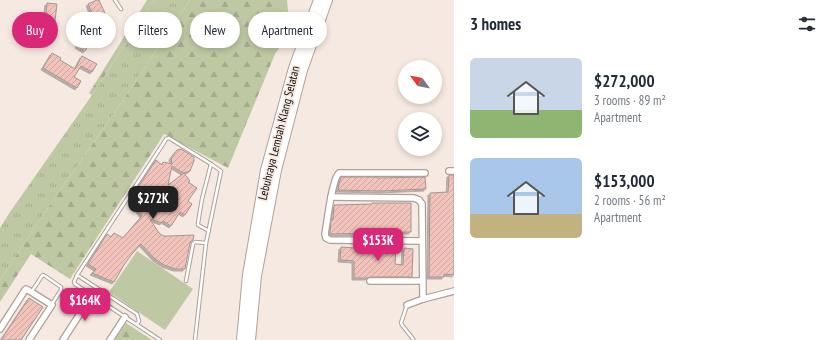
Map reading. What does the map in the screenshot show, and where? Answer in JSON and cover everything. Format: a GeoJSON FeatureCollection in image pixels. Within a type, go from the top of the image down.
{"type":"FeatureCollection","features":[{"type":"Feature","properties":{"kind":"highway","name":"Lebuhraya Lembah Klang Selatan"},"geometry":{"type":"LineString","coordinates":[[242,340],[248,275],[266,170],[294,68],[319,0]]}},
{"type":"Feature","properties":{"kind":"highway","name":"Lebuhraya Lembah Klang Selatan"},"geometry":{"type":"LineString","coordinates":[[250,340],[256,276],[276,170],[302,70],[327,0]]}},
{"type":"Feature","properties":{"kind":"street"},"geometry":{"type":"LineString","coordinates":[[422,241],[328,240],[325,237],[325,234],[331,197],[336,176],[339,173],[426,173]]}},
{"type":"Feature","properties":{"kind":"street"},"geometry":{"type":"LineString","coordinates":[[331,197],[419,200],[422,204],[423,298]]}},
{"type":"Feature","properties":{"kind":"street"},"geometry":{"type":"LineString","coordinates":[[370,281],[422,281]]}},
{"type":"Feature","properties":{"kind":"street"},"geometry":{"type":"LineString","coordinates":[[0,329],[26,289],[52,305],[29,340]]}},
{"type":"Feature","properties":{"kind":"street"},"geometry":{"type":"LineString","coordinates":[[407,305],[423,298],[454,291]]}},
{"type":"Feature","properties":{"kind":"street"},"geometry":{"type":"LineString","coordinates":[[63,340],[92,295]]}},
{"type":"Feature","properties":{"kind":"street"},"geometry":{"type":"LineString","coordinates":[[110,340],[125,317]]}},
{"type":"Feature","properties":{"kind":"lane"},"geometry":{"type":"LineString","coordinates":[[115,0],[121,9]]}},
{"type":"Feature","properties":{"kind":"lane"},"geometry":{"type":"LineString","coordinates":[[160,340],[74,282],[166,139],[169,138],[221,171],[206,243],[195,340]]}},
{"type":"Feature","properties":{"kind":"lane"},"geometry":{"type":"LineString","coordinates":[[209,231],[198,225],[198,223],[202,199],[211,164]]}},
{"type":"Feature","properties":{"kind":"lane"},"geometry":{"type":"LineString","coordinates":[[186,281],[193,244],[196,242],[206,243]]}},
{"type":"Feature","properties":{"kind":"lane"},"geometry":{"type":"LineString","coordinates":[[78,275],[137,314],[139,321],[137,324]]}},
{"type":"Feature","properties":{"kind":"lane"},"geometry":{"type":"LineString","coordinates":[[31,292],[42,276],[45,276],[61,287],[61,290],[52,305]]}},
{"type":"Feature","properties":{"kind":"lane"},"geometry":{"type":"LineString","coordinates":[[407,305],[404,310],[401,323],[413,339]]}},
{"type":"Feature","properties":{"kind":"green space"},"geometry":{"type":"Polygon","coordinates":[[[147,0],[155,0],[147,12],[140,12],[147,0]]]}},
{"type":"Feature","properties":{"kind":"green space"},"geometry":{"type":"Polygon","coordinates":[[[155,0],[190,0],[182,12],[147,12],[155,0]]]}},
{"type":"Feature","properties":{"kind":"green space"},"geometry":{"type":"Polygon","coordinates":[[[190,0],[287,0],[288,12],[248,12],[248,48],[279,48],[275,54],[228,168],[164,134],[70,279],[31,254],[0,302],[0,281],[34,228],[158,48],[182,48],[182,12],[190,0]]]}},
{"type":"Feature","properties":{"kind":"green space"},"geometry":{"type":"Polygon","coordinates":[[[124,37],[124,47],[92,95],[89,93],[124,37]]]}},
{"type":"Feature","properties":{"kind":"green space"},"geometry":{"type":"Polygon","coordinates":[[[124,47],[124,48],[158,48],[34,228],[0,281],[0,228],[124,47]]]}},
{"type":"Feature","properties":{"kind":"green space"},"geometry":{"type":"Polygon","coordinates":[[[137,251],[193,289],[165,330],[109,292],[137,251]]]}},
{"type":"Feature","properties":{"kind":"green space"},"geometry":{"type":"Polygon","coordinates":[[[126,323],[152,340],[115,340],[126,323]]]}},
{"type":"Feature","properties":{"kind":"building"},"geometry":{"type":"Polygon","coordinates":[[[99,0],[104,12],[91,12],[88,4],[99,0]]]}},
{"type":"Feature","properties":{"kind":"building"},"geometry":{"type":"Polygon","coordinates":[[[47,3],[57,4],[56,12],[46,12],[47,3]]]}},
{"type":"Feature","properties":{"kind":"building"},"geometry":{"type":"Polygon","coordinates":[[[52,53],[75,69],[82,56],[97,64],[92,72],[81,66],[74,77],[81,81],[77,88],[43,68],[52,53]]]}},
{"type":"Feature","properties":{"kind":"building"},"geometry":{"type":"Polygon","coordinates":[[[181,149],[194,157],[190,171],[184,173],[190,181],[188,182],[197,188],[188,201],[192,204],[185,215],[180,212],[171,226],[163,221],[162,223],[150,219],[160,234],[164,236],[194,235],[193,240],[190,243],[185,269],[175,269],[164,265],[155,259],[141,244],[124,265],[114,282],[92,273],[96,269],[88,264],[107,234],[111,237],[114,233],[123,238],[142,216],[135,206],[138,205],[130,199],[156,160],[162,165],[163,162],[172,164],[171,158],[177,150],[181,149]],[[172,166],[168,185],[184,173],[172,166]]]}},
{"type":"Feature","properties":{"kind":"building"},"geometry":{"type":"Polygon","coordinates":[[[449,175],[454,175],[454,275],[444,274],[444,277],[429,277],[430,193],[448,192],[449,175]]]}},
{"type":"Feature","properties":{"kind":"building"},"geometry":{"type":"Polygon","coordinates":[[[341,177],[425,177],[426,189],[381,191],[338,190],[341,177]]]}},
{"type":"Feature","properties":{"kind":"building"},"geometry":{"type":"Polygon","coordinates":[[[411,203],[411,232],[330,234],[334,205],[411,203]]]}},
{"type":"Feature","properties":{"kind":"building"},"geometry":{"type":"Polygon","coordinates":[[[341,247],[396,249],[395,264],[403,265],[404,248],[413,249],[412,277],[354,278],[354,261],[340,260],[341,247]]]}},
{"type":"Feature","properties":{"kind":"building"},"geometry":{"type":"Polygon","coordinates":[[[29,298],[43,307],[21,340],[1,340],[29,298]]]}}]}
